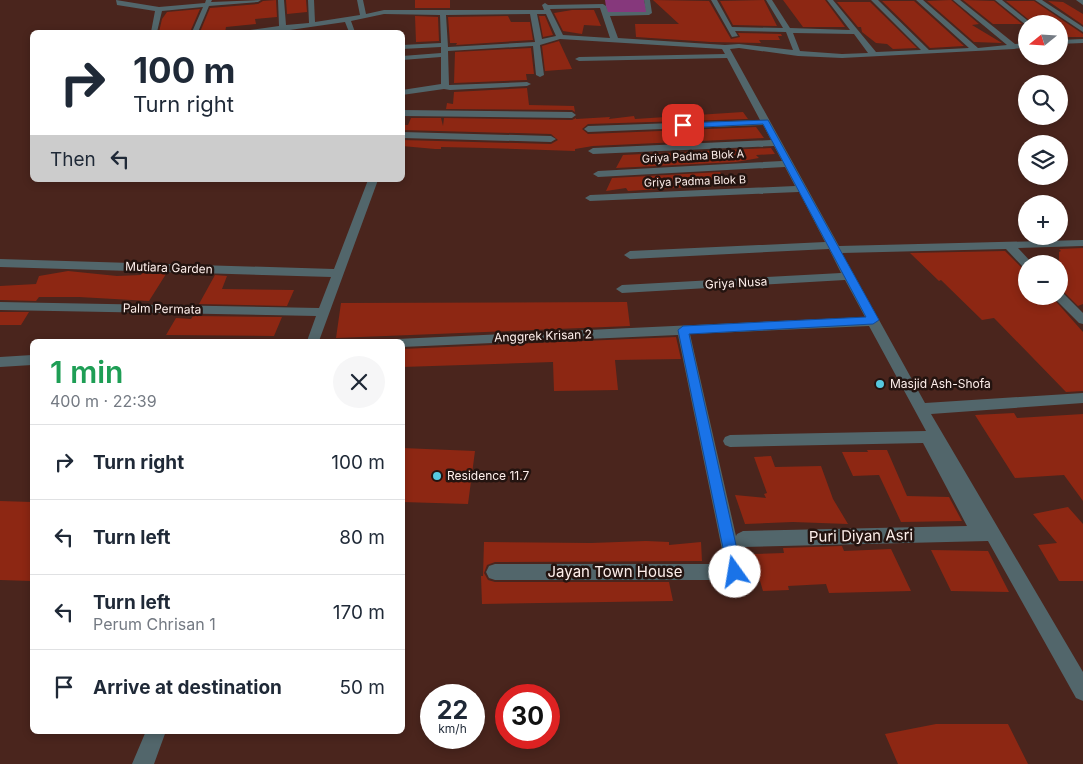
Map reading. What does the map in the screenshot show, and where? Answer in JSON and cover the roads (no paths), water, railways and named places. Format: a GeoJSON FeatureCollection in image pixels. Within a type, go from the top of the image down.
{"type":"FeatureCollection","features":[{"type":"Feature","properties":{"kind":"street"},"geometry":{"type":"LineString","coordinates":[[119,0],[119,4],[159,9],[208,3],[258,0]]}},
{"type":"Feature","properties":{"kind":"street"},"geometry":{"type":"LineString","coordinates":[[154,30],[159,9],[164,0]]}},
{"type":"Feature","properties":{"kind":"street"},"geometry":{"type":"LineString","coordinates":[[281,0],[283,28]]}},
{"type":"Feature","properties":{"kind":"street"},"geometry":{"type":"LineString","coordinates":[[310,0],[312,25]]}},
{"type":"Feature","properties":{"kind":"street"},"geometry":{"type":"LineString","coordinates":[[360,0],[363,16]]}},
{"type":"Feature","properties":{"kind":"street"},"geometry":{"type":"LineString","coordinates":[[606,14],[648,14],[647,0]]}},
{"type":"Feature","properties":{"kind":"street"},"geometry":{"type":"LineString","coordinates":[[714,0],[739,46]]}},
{"type":"Feature","properties":{"kind":"street"},"geometry":{"type":"LineString","coordinates":[[769,0],[788,30],[798,54]]}},
{"type":"Feature","properties":{"kind":"street"},"geometry":{"type":"LineString","coordinates":[[830,0],[874,55]]}},
{"type":"Feature","properties":{"kind":"street"},"geometry":{"type":"LineString","coordinates":[[874,0],[927,52]]}},
{"type":"Feature","properties":{"kind":"street"},"geometry":{"type":"LineString","coordinates":[[919,0],[976,50]]}},
{"type":"Feature","properties":{"kind":"street"},"geometry":{"type":"LineString","coordinates":[[956,0],[1014,46]]}},
{"type":"Feature","properties":{"kind":"street"},"geometry":{"type":"LineString","coordinates":[[998,0],[1018,15]]}},
{"type":"Feature","properties":{"kind":"street"},"geometry":{"type":"LineString","coordinates":[[1038,0],[1083,30]]}},
{"type":"Feature","properties":{"kind":"street"},"geometry":{"type":"LineString","coordinates":[[1079,0],[1083,2]]}},
{"type":"Feature","properties":{"kind":"street"},"geometry":{"type":"LineString","coordinates":[[196,30],[208,3]]}},
{"type":"Feature","properties":{"kind":"street"},"geometry":{"type":"LineString","coordinates":[[266,30],[347,20],[384,12],[532,12],[546,6],[603,3],[615,41]]}},
{"type":"Feature","properties":{"kind":"street"},"geometry":{"type":"LineString","coordinates":[[411,5],[414,13]]}},
{"type":"Feature","properties":{"kind":"street"},"geometry":{"type":"LineString","coordinates":[[546,6],[560,37]]}},
{"type":"Feature","properties":{"kind":"street"},"geometry":{"type":"LineString","coordinates":[[443,12],[445,86]]}},
{"type":"Feature","properties":{"kind":"street"},"geometry":{"type":"LineString","coordinates":[[532,12],[538,43],[540,75]]}},
{"type":"Feature","properties":{"kind":"street"},"geometry":{"type":"LineString","coordinates":[[347,20],[351,30]]}},
{"type":"Feature","properties":{"kind":"street"},"geometry":{"type":"LineString","coordinates":[[731,29],[854,32]]}},
{"type":"Feature","properties":{"kind":"street"},"geometry":{"type":"LineString","coordinates":[[405,57],[445,50],[538,43],[560,37],[728,52]]}},
{"type":"Feature","properties":{"kind":"street"},"geometry":{"type":"LineString","coordinates":[[1068,42],[1083,41]]}},
{"type":"Feature","properties":{"kind":"street"},"geometry":{"type":"LineString","coordinates":[[579,59],[728,52],[739,46],[798,54],[833,56],[976,50],[1018,46]]}},
{"type":"Feature","properties":{"kind":"street"},"geometry":{"type":"LineString","coordinates":[[405,47],[445,50]]}},
{"type":"Feature","properties":{"kind":"street"},"geometry":{"type":"LineString","coordinates":[[728,52],[921,409],[932,437],[986,533],[1083,691]]}},
{"type":"Feature","properties":{"kind":"street"},"geometry":{"type":"LineString","coordinates":[[405,95],[445,86],[450,88],[527,84]]}},
{"type":"Feature","properties":{"kind":"street"},"geometry":{"type":"LineString","coordinates":[[405,113],[572,115]]}},
{"type":"Feature","properties":{"kind":"street"},"geometry":{"type":"LineString","coordinates":[[588,129],[765,122]]}},
{"type":"Feature","properties":{"kind":"street"},"geometry":{"type":"LineString","coordinates":[[405,135],[551,138]]}},
{"type":"Feature","properties":{"kind":"street"},"geometry":{"type":"LineString","coordinates":[[593,151],[776,143]]}},
{"type":"Feature","properties":{"kind":"street","name":"Griya Padma Blok A"},"geometry":{"type":"LineString","coordinates":[[598,174],[789,164]]}},
{"type":"Feature","properties":{"kind":"street"},"geometry":{"type":"LineString","coordinates":[[314,339],[372,182]]}},
{"type":"Feature","properties":{"kind":"street","name":"Griya Padma Blok B"},"geometry":{"type":"LineString","coordinates":[[590,198],[801,189]]}},
{"type":"Feature","properties":{"kind":"street"},"geometry":{"type":"LineString","coordinates":[[630,255],[835,248],[1083,243]]}},
{"type":"Feature","properties":{"kind":"street"},"geometry":{"type":"LineString","coordinates":[[1009,245],[1019,255]]}},
{"type":"Feature","properties":{"kind":"street","name":"Mutiara Garden"},"geometry":{"type":"LineString","coordinates":[[0,263],[337,273]]}},
{"type":"Feature","properties":{"kind":"street","name":"Griya Nusa"},"geometry":{"type":"LineString","coordinates":[[622,289],[850,276]]}},
{"type":"Feature","properties":{"kind":"street"},"geometry":{"type":"LineString","coordinates":[[1068,305],[1083,320]]}},
{"type":"Feature","properties":{"kind":"street","name":"Palm Permata"},"geometry":{"type":"LineString","coordinates":[[0,306],[324,312]]}},
{"type":"Feature","properties":{"kind":"street","name":"Anggrek Krisan 2"},"geometry":{"type":"LineString","coordinates":[[405,342],[873,320]]}},
{"type":"Feature","properties":{"kind":"street","name":"Jayan Town House"},"geometry":{"type":"LineString","coordinates":[[496,572],[735,572],[683,330]]}},
{"type":"Feature","properties":{"kind":"street"},"geometry":{"type":"LineString","coordinates":[[0,362],[30,360]]}},
{"type":"Feature","properties":{"kind":"street"},"geometry":{"type":"LineString","coordinates":[[921,409],[1083,398]]}},
{"type":"Feature","properties":{"kind":"street"},"geometry":{"type":"LineString","coordinates":[[730,440],[932,437]]}},
{"type":"Feature","properties":{"kind":"street","name":"Puri Diyan Asri"},"geometry":{"type":"LineString","coordinates":[[743,538],[986,533]]}},
{"type":"Feature","properties":{"kind":"street"},"geometry":{"type":"LineString","coordinates":[[143,764],[155,734]]}},
{"type":"Feature","properties":{"kind":"place","name":"Masjid Ash-Shofa"},"geometry":{"type":"Point","coordinates":[880,384]}},
{"type":"Feature","properties":{"kind":"place","name":"Residence 11.7"},"geometry":{"type":"Point","coordinates":[437,476]}}]}
